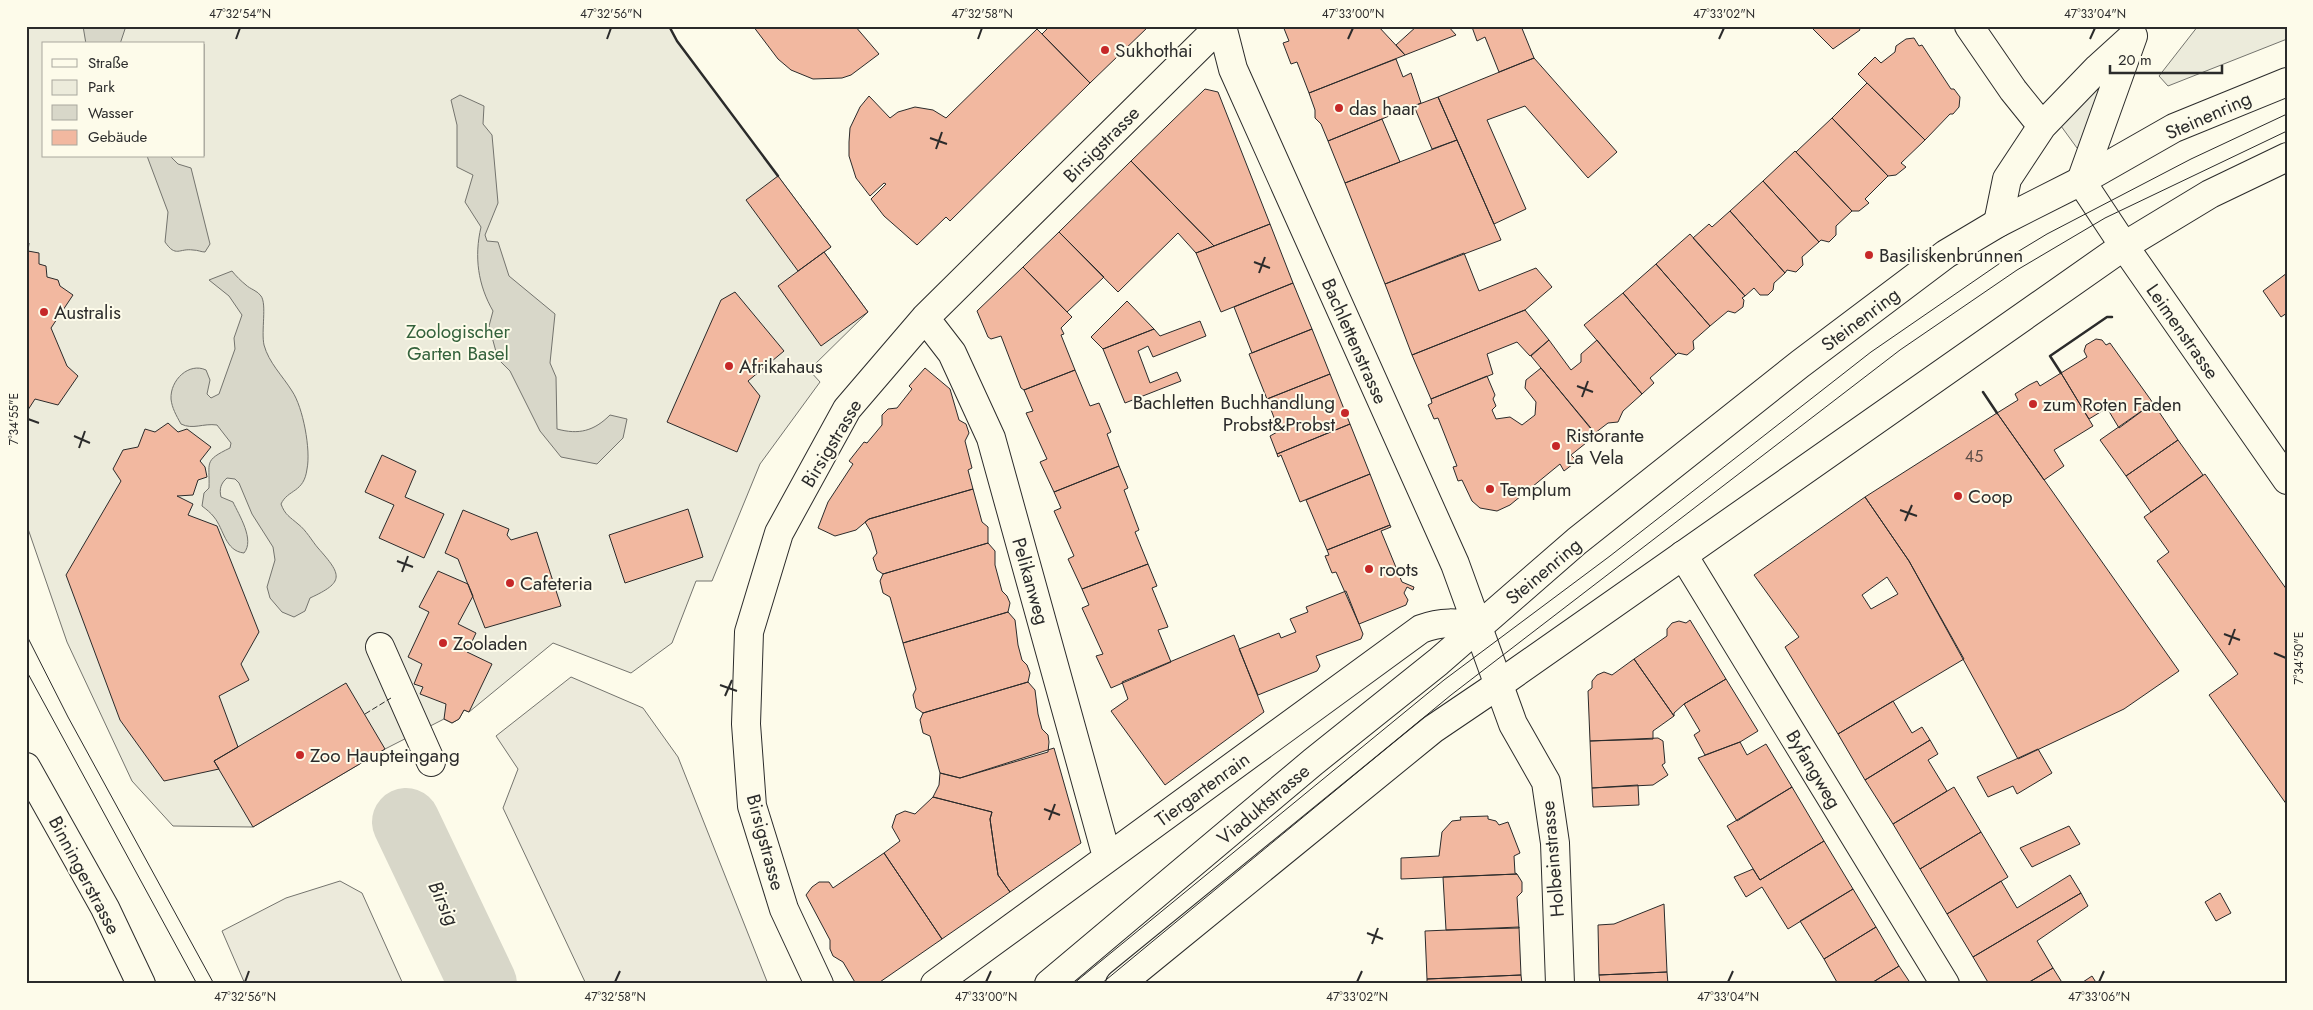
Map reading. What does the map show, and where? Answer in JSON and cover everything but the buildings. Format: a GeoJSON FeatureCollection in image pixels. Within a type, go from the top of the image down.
{"type":"FeatureCollection","features":[{"type":"Feature","properties":{"kind":"street","name":"Birsigstrasse"},"geometry":{"type":"LineString","coordinates":[[819,984],[784,909],[752,806],[746,724],[749,632],[779,532],[847,409],[925,318],[1221,26]]}},
{"type":"Feature","properties":{"kind":"street","name":"Bachlettenstrasse"},"geometry":{"type":"LineString","coordinates":[[1221,26],[1234,69],[1455,564],[1488,656]]}},
{"type":"Feature","properties":{"kind":"street"},"geometry":{"type":"LineString","coordinates":[[1968,26],[2013,90],[2042,126]]}},
{"type":"Feature","properties":{"kind":"street"},"geometry":{"type":"LineString","coordinates":[[1998,223],[2007,179],[2042,126],[2137,31]]}},
{"type":"Feature","properties":{"kind":"street"},"geometry":{"type":"LineString","coordinates":[[2081,181],[2137,31]]}},
{"type":"Feature","properties":{"kind":"street","name":"Steinenring"},"geometry":{"type":"LineString","coordinates":[[1478,626],[1577,541],[1800,364],[1946,254],[1998,223],[2081,181],[2174,128],[2287,82]]}},
{"type":"Feature","properties":{"kind":"street"},"geometry":{"type":"LineString","coordinates":[[1120,984],[1433,729],[2124,246],[2210,194],[2287,157]]}},
{"type":"Feature","properties":{"kind":"street","name":"Leimenstrasse"},"geometry":{"type":"LineString","coordinates":[[2081,181],[2287,480]]}},
{"type":"Feature","properties":{"kind":"street","name":"Pelikanweg"},"geometry":{"type":"LineString","coordinates":[[925,318],[952,353],[991,438],[1107,857]]}},
{"type":"Feature","properties":{"kind":"street","name":"Byfangweg"},"geometry":{"type":"LineString","coordinates":[[1683,555],[1944,984]]}},
{"type":"Feature","properties":{"kind":"street","name":"Tiergartenrain"},"geometry":{"type":"LineString","coordinates":[[935,984],[1421,629],[1449,622],[1478,626]]}},
{"type":"Feature","properties":{"kind":"street","name":"Viaduktstrasse"},"geometry":{"type":"LineString","coordinates":[[1049,984],[1478,626]]}},
{"type":"Feature","properties":{"kind":"street"},"geometry":{"type":"LineString","coordinates":[[380,647],[431,762]]}},
{"type":"Feature","properties":{"kind":"street","name":"Holbeinstrasse"},"geometry":{"type":"LineString","coordinates":[[1488,656],[1513,724],[1546,782],[1555,843],[1560,984]]}},
{"type":"Feature","properties":{"kind":"street","name":"Binningerstrasse"},"geometry":{"type":"LineString","coordinates":[[26,767],[105,908],[142,984]]}},
{"type":"Feature","properties":{"kind":"green space","name":"Zoologischer Garten Basel"},"geometry":{"type":"Polygon","coordinates":[[[26,26],[669,26],[677,41],[831,247],[824,252],[868,312],[809,370],[820,382],[760,464],[712,581],[696,581],[672,643],[631,673],[553,643],[469,712],[464,710],[459,719],[452,723],[444,719],[385,749],[253,827],[173,826],[132,781],[67,642],[26,523],[26,26]]]}},
{"type":"Feature","properties":{"kind":"green space"},"geometry":{"type":"Polygon","coordinates":[[[2198,26],[2287,26],[2287,39],[2168,86],[2159,76],[2198,26]]]}},
{"type":"Feature","properties":{"kind":"green space"},"geometry":{"type":"Polygon","coordinates":[[[2098,83],[2104,89],[2087,143],[2077,148],[2061,126],[2098,83]]]}},
{"type":"Feature","properties":{"kind":"shaded area"},"geometry":{"type":"Polygon","coordinates":[[[571,677],[643,708],[678,757],[768,984],[586,984],[503,808],[518,769],[496,736],[571,677]]]}},
{"type":"Feature","properties":{"kind":"shaded area"},"geometry":{"type":"Polygon","coordinates":[[[340,881],[362,893],[403,984],[245,984],[222,931],[286,898],[340,881]]]}},
{"type":"Feature","properties":{"kind":"water"},"geometry":{"type":"Polygon","coordinates":[[[83,26],[126,26],[121,42],[86,42],[83,26]]]}},
{"type":"Feature","properties":{"kind":"water"},"geometry":{"type":"Polygon","coordinates":[[[460,95],[484,106],[483,124],[492,135],[498,203],[485,235],[487,241],[498,242],[509,276],[555,314],[550,363],[556,377],[557,429],[572,432],[586,430],[598,425],[610,415],[627,419],[623,438],[597,464],[561,457],[540,431],[510,371],[498,359],[489,326],[493,311],[484,291],[479,270],[478,249],[481,227],[465,202],[473,175],[457,167],[457,125],[451,100],[460,95]]]}},
{"type":"Feature","properties":{"kind":"water"},"geometry":{"type":"Polygon","coordinates":[[[148,158],[172,158],[178,164],[191,168],[210,244],[205,252],[195,250],[175,251],[169,247],[165,242],[168,212],[148,158]]]}},
{"type":"Feature","properties":{"kind":"water"},"geometry":{"type":"Polygon","coordinates":[[[232,271],[258,293],[263,300],[263,333],[266,351],[296,398],[303,418],[308,451],[305,477],[299,487],[284,499],[281,504],[286,513],[304,529],[335,571],[336,577],[334,582],[310,598],[305,611],[294,617],[282,612],[270,598],[267,587],[275,560],[273,547],[252,514],[239,483],[235,479],[227,478],[221,486],[220,494],[221,497],[233,502],[242,520],[248,541],[244,553],[229,544],[214,517],[202,506],[204,493],[209,488],[210,463],[215,456],[230,448],[231,443],[217,425],[185,426],[181,424],[174,412],[171,399],[177,379],[193,368],[206,370],[210,380],[207,394],[211,398],[219,394],[235,349],[234,338],[242,315],[229,296],[209,280],[232,271]]]}},
{"type":"Feature","properties":{"kind":"waterway","name":"Birsig"},"geometry":{"type":"LineString","coordinates":[[406,822],[483,984]]}},
{"type":"Feature","properties":{"kind":"tram line"},"geometry":{"type":"LineString","coordinates":[[1073,984],[1444,680],[1610,556],[1871,352],[2009,257],[2047,234],[2191,159],[2287,114]]}},
{"type":"Feature","properties":{"kind":"tram line"},"geometry":{"type":"LineString","coordinates":[[1101,984],[1451,695],[1900,350],[2017,270],[2105,218],[2287,131]]}},
{"type":"Feature","properties":{"kind":"tram line"},"geometry":{"type":"LineString","coordinates":[[26,634],[68,717],[214,984]]}},
{"type":"Feature","properties":{"kind":"tram line"},"geometry":{"type":"LineString","coordinates":[[26,670],[197,984]]}},
{"type":"Feature","properties":{"kind":"fence"},"geometry":{"type":"LineString","coordinates":[[365,714],[391,698]]}},
{"type":"Feature","properties":{"kind":"wall"},"geometry":{"type":"LineString","coordinates":[[669,26],[677,41],[778,176]]}},
{"type":"Feature","properties":{"kind":"wall"},"geometry":{"type":"LineString","coordinates":[[2061,373],[2050,356],[2107,317],[2112,317]]}},
{"type":"Feature","properties":{"kind":"wall"},"geometry":{"type":"LineString","coordinates":[[1983,392],[1997,413]]}},
{"type":"Feature","properties":{"kind":"place","name":"Sukhothai"},"geometry":{"type":"Point","coordinates":[1105,50]}},
{"type":"Feature","properties":{"kind":"place","name":"das haar"},"geometry":{"type":"Point","coordinates":[1339,108]}},
{"type":"Feature","properties":{"kind":"place","name":"Basiliskenbrunnen"},"geometry":{"type":"Point","coordinates":[1869,255]}},
{"type":"Feature","properties":{"kind":"place","name":"Australis"},"geometry":{"type":"Point","coordinates":[44,312]}},
{"type":"Feature","properties":{"kind":"place","name":"Afrikahaus"},"geometry":{"type":"Point","coordinates":[729,366]}},
{"type":"Feature","properties":{"kind":"place","name":"zum Roten Faden"},"geometry":{"type":"Point","coordinates":[2033,404]}},
{"type":"Feature","properties":{"kind":"place","name":"Bachletten Buchhandlung Probst&Probst"},"geometry":{"type":"Point","coordinates":[1345,413]}},
{"type":"Feature","properties":{"kind":"place","name":"Ristorante La Vela"},"geometry":{"type":"Point","coordinates":[1556,446]}},
{"type":"Feature","properties":{"kind":"place","name":"Templum"},"geometry":{"type":"Point","coordinates":[1490,489]}},
{"type":"Feature","properties":{"kind":"place","name":"Coop"},"geometry":{"type":"Point","coordinates":[1958,496]}},
{"type":"Feature","properties":{"kind":"place","name":"roots"},"geometry":{"type":"Point","coordinates":[1369,569]}},
{"type":"Feature","properties":{"kind":"place","name":"Cafeteria"},"geometry":{"type":"Point","coordinates":[510,583]}},
{"type":"Feature","properties":{"kind":"place","name":"Zooladen"},"geometry":{"type":"Point","coordinates":[443,643]}},
{"type":"Feature","properties":{"kind":"place","name":"Zoo Haupteingang"},"geometry":{"type":"Point","coordinates":[300,755]}}]}
